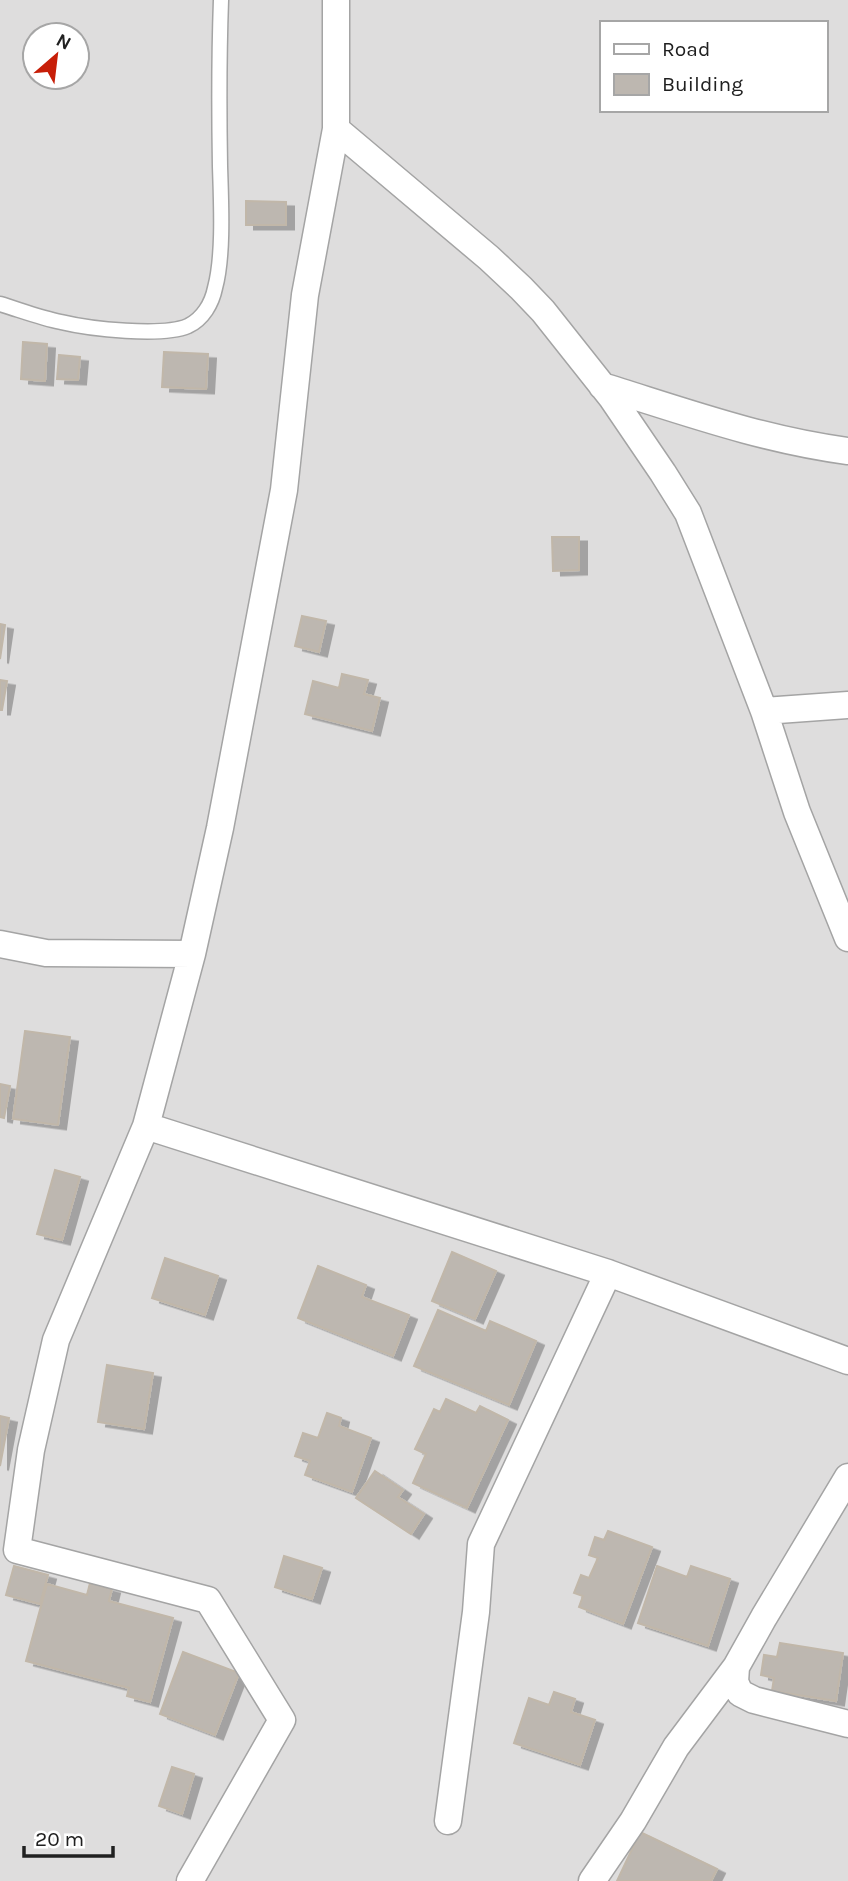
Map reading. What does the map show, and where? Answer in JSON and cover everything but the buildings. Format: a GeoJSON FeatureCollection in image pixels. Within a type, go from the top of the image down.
{"type":"FeatureCollection","features":[{"type":"Feature","properties":{"kind":"street"},"geometry":{"type":"LineString","coordinates":[[190,1881],[282,1720],[208,1600],[17,1550],[31,1450],[56,1340],[146,1126],[192,954],[220,828],[284,490],[306,295],[336,129],[336,0]]}},
{"type":"Feature","properties":{"kind":"street"},"geometry":{"type":"LineString","coordinates":[[336,129],[514,281],[602,386],[640,438],[688,513],[764,712],[797,812],[848,938]]}},
{"type":"Feature","properties":{"kind":"street"},"geometry":{"type":"LineString","coordinates":[[602,386],[740,429],[812,446],[848,451]]}},
{"type":"Feature","properties":{"kind":"street"},"geometry":{"type":"LineString","coordinates":[[764,712],[848,705]]}},
{"type":"Feature","properties":{"kind":"street"},"geometry":{"type":"LineString","coordinates":[[0,944],[46,953],[192,954]]}},
{"type":"Feature","properties":{"kind":"street"},"geometry":{"type":"LineString","coordinates":[[146,1126],[608,1273],[848,1361]]}},
{"type":"Feature","properties":{"kind":"street"},"geometry":{"type":"LineString","coordinates":[[448,1821],[476,1612],[481,1544],[608,1273]]}},
{"type":"Feature","properties":{"kind":"street"},"geometry":{"type":"LineString","coordinates":[[592,1881],[633,1821],[676,1747],[736,1667],[848,1476]]}},
{"type":"Feature","properties":{"kind":"street"},"geometry":{"type":"LineString","coordinates":[[736,1667],[735,1682],[740,1693],[754,1700],[848,1724]]}},
{"type":"Feature","properties":{"kind":"lane"},"geometry":{"type":"LineString","coordinates":[[0,304],[63,323],[122,330],[162,332],[189,326],[203,315],[216,285],[219,258],[221,0]]}},
{"type":"Feature","properties":{"kind":"shaded area"},"geometry":{"type":"Polygon","coordinates":[[[0,0],[848,0],[848,1881],[0,1881],[0,0]]]}}]}
